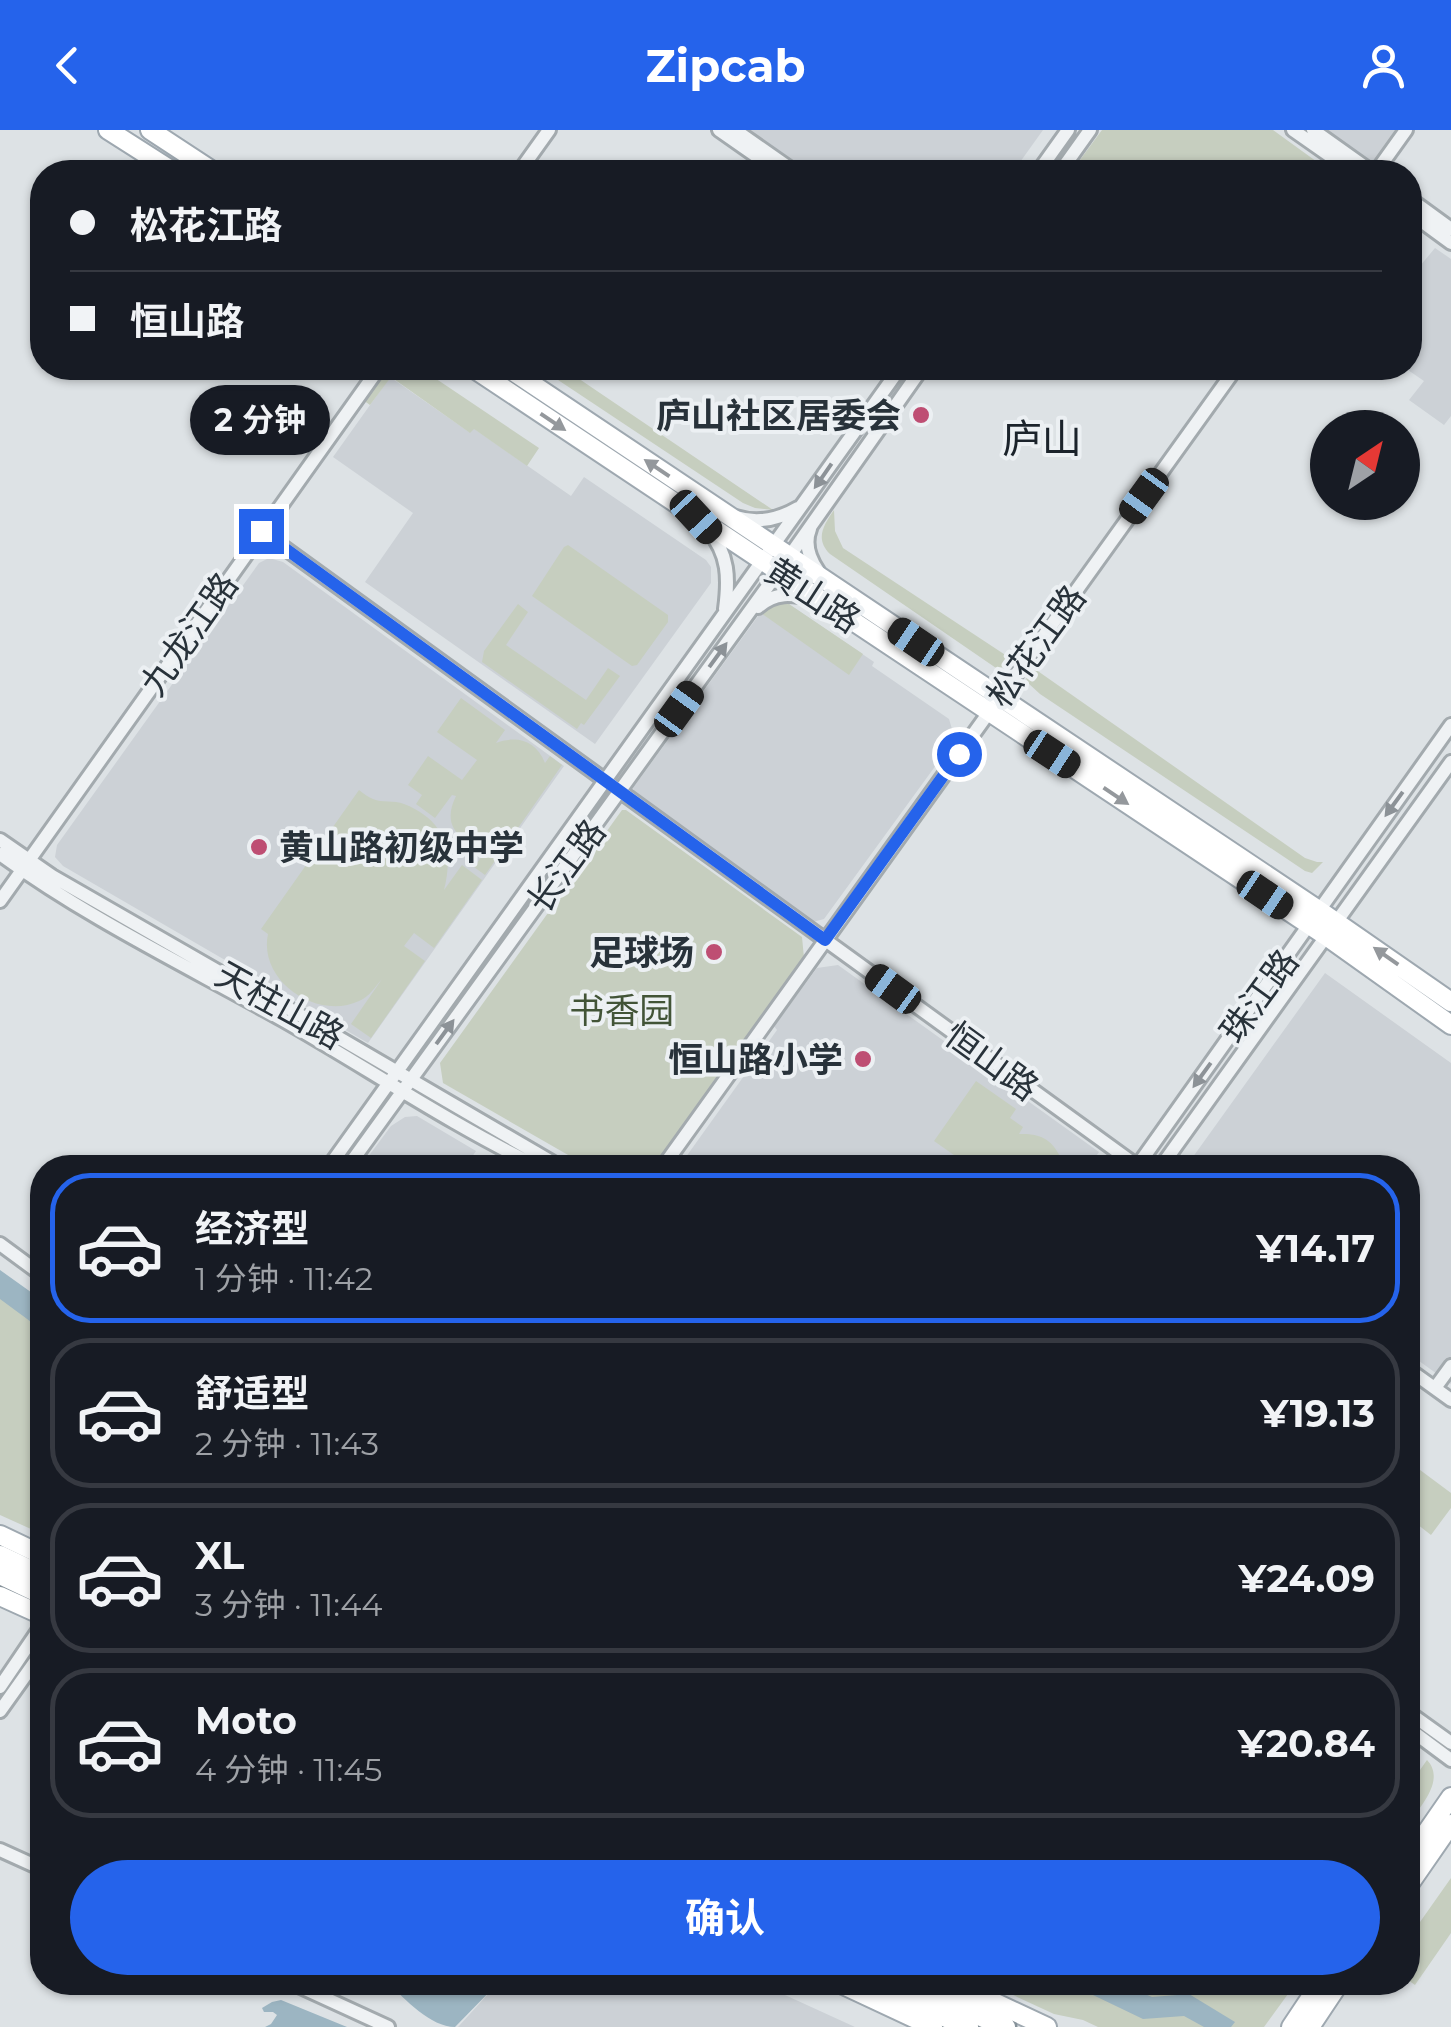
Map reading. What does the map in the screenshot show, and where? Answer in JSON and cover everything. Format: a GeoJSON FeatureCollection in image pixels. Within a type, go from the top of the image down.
{"type":"FeatureCollection","features":[{"type":"Feature","properties":{"kind":"highway"},"geometry":{"type":"LineString","coordinates":[[0,1556],[30,1570]]}},
{"type":"Feature","properties":{"kind":"highway"},"geometry":{"type":"LineString","coordinates":[[0,1574],[30,1588]]}},
{"type":"Feature","properties":{"kind":"highway"},"geometry":{"type":"LineString","coordinates":[[900,1995],[968,2027]]}},
{"type":"Feature","properties":{"kind":"highway"},"geometry":{"type":"LineString","coordinates":[[938,1995],[1006,2027]]}},
{"type":"Feature","properties":{"kind":"main road"},"geometry":{"type":"LineString","coordinates":[[108,130],[155,160]]}},
{"type":"Feature","properties":{"kind":"main road"},"geometry":{"type":"LineString","coordinates":[[150,130],[196,160]]}},
{"type":"Feature","properties":{"kind":"main road","name":"黄山路"},"geometry":{"type":"LineString","coordinates":[[490,380],[696,517],[775,559],[1323,923],[1451,1002]]}},
{"type":"Feature","properties":{"kind":"main road","name":"黄山路"},"geometry":{"type":"LineString","coordinates":[[526,380],[723,512],[775,559]]}},
{"type":"Feature","properties":{"kind":"main road","name":"黄山路"},"geometry":{"type":"LineString","coordinates":[[1323,923],[1451,1024]]}},
{"type":"Feature","properties":{"kind":"main road"},"geometry":{"type":"LineString","coordinates":[[0,1535],[30,1549]]}},
{"type":"Feature","properties":{"kind":"main road"},"geometry":{"type":"LineString","coordinates":[[0,1596],[30,1610]]}},
{"type":"Feature","properties":{"kind":"main road"},"geometry":{"type":"LineString","coordinates":[[1420,1842],[1451,1797]]}},
{"type":"Feature","properties":{"kind":"main road"},"geometry":{"type":"LineString","coordinates":[[1420,1869],[1451,1824]]}},
{"type":"Feature","properties":{"kind":"main road"},"geometry":{"type":"LineString","coordinates":[[865,1995],[933,2027]]}},
{"type":"Feature","properties":{"kind":"main road"},"geometry":{"type":"LineString","coordinates":[[979,1995],[1047,2027]]}},
{"type":"Feature","properties":{"kind":"main road"},"geometry":{"type":"LineString","coordinates":[[1291,2027],[1312,1995]]}},
{"type":"Feature","properties":{"kind":"main road"},"geometry":{"type":"LineString","coordinates":[[1310,2027],[1331,1995]]}},
{"type":"Feature","properties":{"kind":"street"},"geometry":{"type":"LineString","coordinates":[[518,160],[539,130]]}},
{"type":"Feature","properties":{"kind":"street"},"geometry":{"type":"LineString","coordinates":[[528,160],[550,130]]}},
{"type":"Feature","properties":{"kind":"street"},"geometry":{"type":"LineString","coordinates":[[718,130],[761,160]]}},
{"type":"Feature","properties":{"kind":"street"},"geometry":{"type":"LineString","coordinates":[[734,130],[778,160]]}},
{"type":"Feature","properties":{"kind":"street"},"geometry":{"type":"LineString","coordinates":[[1047,160],[1068,130]]}},
{"type":"Feature","properties":{"kind":"street"},"geometry":{"type":"LineString","coordinates":[[1069,160],[1090,130]]}},
{"type":"Feature","properties":{"kind":"street"},"geometry":{"type":"LineString","coordinates":[[1294,130],[1336,160]]}},
{"type":"Feature","properties":{"kind":"street"},"geometry":{"type":"LineString","coordinates":[[1313,130],[1359,160]]}},
{"type":"Feature","properties":{"kind":"street"},"geometry":{"type":"LineString","coordinates":[[1386,160],[1410,130]]}},
{"type":"Feature","properties":{"kind":"street"},"geometry":{"type":"LineString","coordinates":[[1422,208],[1451,229]]}},
{"type":"Feature","properties":{"kind":"street"},"geometry":{"type":"LineString","coordinates":[[1422,222],[1451,243]]}},
{"type":"Feature","properties":{"kind":"street","name":"九龙江路"},"geometry":{"type":"LineString","coordinates":[[0,901],[22,863],[362,380]]}},
{"type":"Feature","properties":{"kind":"street","name":"九龙江路"},"geometry":{"type":"LineString","coordinates":[[0,887],[22,863],[371,380]]}},
{"type":"Feature","properties":{"kind":"street","name":"长江路"},"geometry":{"type":"LineString","coordinates":[[356,1155],[745,618],[800,507],[891,380]]}},
{"type":"Feature","properties":{"kind":"street","name":"长江路"},"geometry":{"type":"LineString","coordinates":[[337,1155],[724,614],[813,523],[914,380]]}},
{"type":"Feature","properties":{"kind":"street","name":"松花江路"},"geometry":{"type":"LineString","coordinates":[[672,1155],[1230,380]]}},
{"type":"Feature","properties":{"kind":"street"},"geometry":{"type":"LineString","coordinates":[[723,512],[758,522],[800,507]]}},
{"type":"Feature","properties":{"kind":"street"},"geometry":{"type":"LineString","coordinates":[[696,517],[716,538],[725,557],[728,578],[724,614]]}},
{"type":"Feature","properties":{"kind":"street"},"geometry":{"type":"LineString","coordinates":[[745,618],[774,596],[827,593],[808,552],[813,523]]}},
{"type":"Feature","properties":{"kind":"street","name":"恒山路"},"geometry":{"type":"LineString","coordinates":[[260,533],[1119,1155]]}},
{"type":"Feature","properties":{"kind":"street","name":"珠江路"},"geometry":{"type":"LineString","coordinates":[[1169,1155],[1451,725]]}},
{"type":"Feature","properties":{"kind":"street"},"geometry":{"type":"LineString","coordinates":[[1429,756],[1449,765]]}},
{"type":"Feature","properties":{"kind":"street","name":"珠江路"},"geometry":{"type":"LineString","coordinates":[[1145,1155],[1449,765]]}},
{"type":"Feature","properties":{"kind":"street","name":"天柱山路"},"geometry":{"type":"LineString","coordinates":[[0,840],[22,863]]}},
{"type":"Feature","properties":{"kind":"street","name":"天柱山路"},"geometry":{"type":"LineString","coordinates":[[0,854],[280,1004],[393,1077],[402,1091],[514,1155]]}},
{"type":"Feature","properties":{"kind":"street","name":"松花江路"},"geometry":{"type":"LineString","coordinates":[[679,1155],[826,944]]}},
{"type":"Feature","properties":{"kind":"street","name":"天柱山路"},"geometry":{"type":"LineString","coordinates":[[393,1077],[411,1079],[540,1155]]}},
{"type":"Feature","properties":{"kind":"street"},"geometry":{"type":"LineString","coordinates":[[0,1244],[30,1266]]}},
{"type":"Feature","properties":{"kind":"street"},"geometry":{"type":"LineString","coordinates":[[1436,1386],[1451,1366]]}},
{"type":"Feature","properties":{"kind":"street"},"geometry":{"type":"LineString","coordinates":[[1420,1374],[1451,1396]]}},
{"type":"Feature","properties":{"kind":"street"},"geometry":{"type":"LineString","coordinates":[[0,1687],[30,1643]]}},
{"type":"Feature","properties":{"kind":"street"},"geometry":{"type":"LineString","coordinates":[[0,1711],[30,1669]]}},
{"type":"Feature","properties":{"kind":"street"},"geometry":{"type":"LineString","coordinates":[[1420,1721],[1451,1744]]}},
{"type":"Feature","properties":{"kind":"street"},"geometry":{"type":"LineString","coordinates":[[1420,1737],[1451,1760]]}},
{"type":"Feature","properties":{"kind":"street"},"geometry":{"type":"LineString","coordinates":[[0,1850],[30,1864]]}},
{"type":"Feature","properties":{"kind":"street"},"geometry":{"type":"LineString","coordinates":[[318,1995],[388,2027]]}},
{"type":"Feature","properties":{"kind":"shaded area"},"geometry":{"type":"Polygon","coordinates":[[[743,130],[1043,130],[1022,160],[786,160],[743,130]]]}},
{"type":"Feature","properties":{"kind":"shaded area"},"geometry":{"type":"Polygon","coordinates":[[[1324,130],[1400,130],[1377,160],[1366,160],[1324,130]]]}},
{"type":"Feature","properties":{"kind":"shaded area"},"geometry":{"type":"Polygon","coordinates":[[[1435,248],[1451,259],[1451,416],[1444,425],[1409,400],[1424,381],[1422,264],[1435,248]]]}},
{"type":"Feature","properties":{"kind":"shaded area"},"geometry":{"type":"Polygon","coordinates":[[[388,380],[394,380],[469,432],[473,428],[571,496],[584,477],[706,560],[711,567],[711,583],[595,744],[365,582],[413,513],[333,457],[388,380]]]}},
{"type":"Feature","properties":{"kind":"shaded area","name":"黄山路初级中学"},"geometry":{"type":"Polygon","coordinates":[[[269,558],[283,562],[564,766],[368,1043],[63,866],[55,857],[57,845],[259,563],[269,558]]]}},
{"type":"Feature","properties":{"kind":"shaded area"},"geometry":{"type":"Polygon","coordinates":[[[780,598],[949,719],[955,739],[824,919],[809,923],[636,797],[633,788],[767,604],[780,598]]]}},
{"type":"Feature","properties":{"kind":"shaded area","name":"恒山路小学"},"geometry":{"type":"Polygon","coordinates":[[[838,965],[1099,1152],[687,1155],[817,968],[838,965]]]}},
{"type":"Feature","properties":{"kind":"shaded area"},"geometry":{"type":"Polygon","coordinates":[[[1325,973],[1451,1063],[1451,1384],[1420,1362],[1420,1155],[1194,1155],[1325,973]]]}},
{"type":"Feature","properties":{"kind":"shaded area"},"geometry":{"type":"Polygon","coordinates":[[[417,1116],[476,1151],[473,1155],[369,1155],[391,1126],[405,1117],[417,1116]]]}},
{"type":"Feature","properties":{"kind":"shaded area"},"geometry":{"type":"Polygon","coordinates":[[[487,1995],[785,1995],[855,2027],[458,2027],[487,1995]]]}},
{"type":"Feature","properties":{"kind":"green space"},"geometry":{"type":"Polygon","coordinates":[[[1102,130],[1273,130],[1314,160],[1080,160],[1102,130]]]}},
{"type":"Feature","properties":{"kind":"green space"},"geometry":{"type":"Polygon","coordinates":[[[377,380],[389,380],[370,405],[363,400],[377,380]]]}},
{"type":"Feature","properties":{"kind":"green space"},"geometry":{"type":"Polygon","coordinates":[[[395,380],[438,380],[539,448],[527,466],[474,429],[470,433],[395,380]]]}},
{"type":"Feature","properties":{"kind":"green space"},"geometry":{"type":"Polygon","coordinates":[[[558,380],[581,380],[773,510],[743,503],[558,380]]]}},
{"type":"Feature","properties":{"kind":"green space"},"geometry":{"type":"Polygon","coordinates":[[[834,510],[835,531],[843,548],[1013,660],[996,668],[830,554],[822,532],[834,510]]]}},
{"type":"Feature","properties":{"kind":"green space"},"geometry":{"type":"Polygon","coordinates":[[[568,545],[668,615],[668,622],[637,665],[632,666],[532,596],[568,545]]]}},
{"type":"Feature","properties":{"kind":"green space"},"geometry":{"type":"Polygon","coordinates":[[[780,598],[863,654],[849,675],[761,613],[767,604],[780,598]]]}},
{"type":"Feature","properties":{"kind":"green space"},"geometry":{"type":"Polygon","coordinates":[[[518,604],[528,612],[506,645],[586,700],[608,668],[620,676],[577,729],[482,662],[484,651],[518,604]]]}},
{"type":"Feature","properties":{"kind":"green space"},"geometry":{"type":"Polygon","coordinates":[[[1032,667],[1305,858],[1323,862],[1312,873],[1305,871],[1040,694],[1026,678],[1032,667]]]}},
{"type":"Feature","properties":{"kind":"green space"},"geometry":{"type":"Polygon","coordinates":[[[461,698],[505,730],[496,743],[525,742],[537,749],[545,763],[550,756],[562,765],[485,875],[474,867],[490,845],[470,841],[456,831],[451,816],[456,796],[452,795],[435,818],[416,804],[422,795],[408,785],[428,756],[462,780],[477,760],[437,732],[461,698]]]}},
{"type":"Feature","properties":{"kind":"green space"},"geometry":{"type":"Polygon","coordinates":[[[359,790],[373,799],[400,803],[418,811],[437,828],[447,850],[444,890],[462,865],[482,880],[434,948],[414,933],[404,946],[425,961],[371,1038],[351,1024],[382,979],[359,1001],[343,1006],[309,1001],[281,981],[267,951],[268,934],[261,929],[359,790]]]}},
{"type":"Feature","properties":{"kind":"green space","name":"书香园"},"geometry":{"type":"Polygon","coordinates":[[[622,810],[802,937],[804,958],[663,1155],[568,1155],[443,1083],[440,1063],[622,810]]]}},
{"type":"Feature","properties":{"kind":"green space"},"geometry":{"type":"Polygon","coordinates":[[[976,1081],[1016,1109],[1010,1118],[1023,1127],[1019,1134],[1036,1135],[1048,1141],[1059,1155],[954,1155],[934,1141],[976,1081]]]}},
{"type":"Feature","properties":{"kind":"green space"},"geometry":{"type":"Polygon","coordinates":[[[0,1297],[30,1320],[30,1529],[0,1515],[0,1297]]]}},
{"type":"Feature","properties":{"kind":"green space"},"geometry":{"type":"Polygon","coordinates":[[[1420,1470],[1451,1493],[1451,1508],[1431,1535],[1420,1526],[1420,1470]]]}},
{"type":"Feature","properties":{"kind":"green space"},"geometry":{"type":"Polygon","coordinates":[[[1427,1760],[1434,1776],[1420,1808],[1420,1770],[1427,1760]]]}},
{"type":"Feature","properties":{"kind":"green space"},"geometry":{"type":"Polygon","coordinates":[[[1451,1878],[1451,1933],[1420,1978],[1420,1922],[1451,1878]]]}},
{"type":"Feature","properties":{"kind":"green space"},"geometry":{"type":"Polygon","coordinates":[[[1013,1995],[1287,1995],[1264,2027],[1098,2027],[1054,2014],[1013,1995]]]}},
{"type":"Feature","properties":{"kind":"water"},"geometry":{"type":"Polygon","coordinates":[[[0,1270],[30,1291],[30,1321],[0,1299],[0,1270]]]}},
{"type":"Feature","properties":{"kind":"water"},"geometry":{"type":"Polygon","coordinates":[[[401,1995],[486,1995],[455,2027],[437,2022],[401,1995]]]}},
{"type":"Feature","properties":{"kind":"water"},"geometry":{"type":"Polygon","coordinates":[[[1093,1995],[1191,1995],[1235,2022],[1231,2027],[1204,2027],[1184,2016],[1143,2019],[1093,1995]]]}},
{"type":"Feature","properties":{"kind":"water"},"geometry":{"type":"Polygon","coordinates":[[[281,2000],[347,2027],[265,2027],[277,2015],[262,2008],[281,2000]]]}},
{"type":"Feature","properties":{"kind":"place","name":"庐山社区居委会"},"geometry":{"type":"Point","coordinates":[921,415]}},
{"type":"Feature","properties":{"kind":"place","name":"黄山路初级中学"},"geometry":{"type":"Point","coordinates":[259,847]}},
{"type":"Feature","properties":{"kind":"place","name":"足球场"},"geometry":{"type":"Point","coordinates":[714,952]}},
{"type":"Feature","properties":{"kind":"place","name":"恒山路小学"},"geometry":{"type":"Point","coordinates":[863,1059]}},
{"type":"Feature","properties":{"kind":"district","name":"庐山"},"geometry":{"type":"Point","coordinates":[1042,438]}},
{"type":"Feature","properties":{"kind":"route"},"geometry":{"type":"LineString","coordinates":[[261,531],[825,940],[959,754]]}}]}
